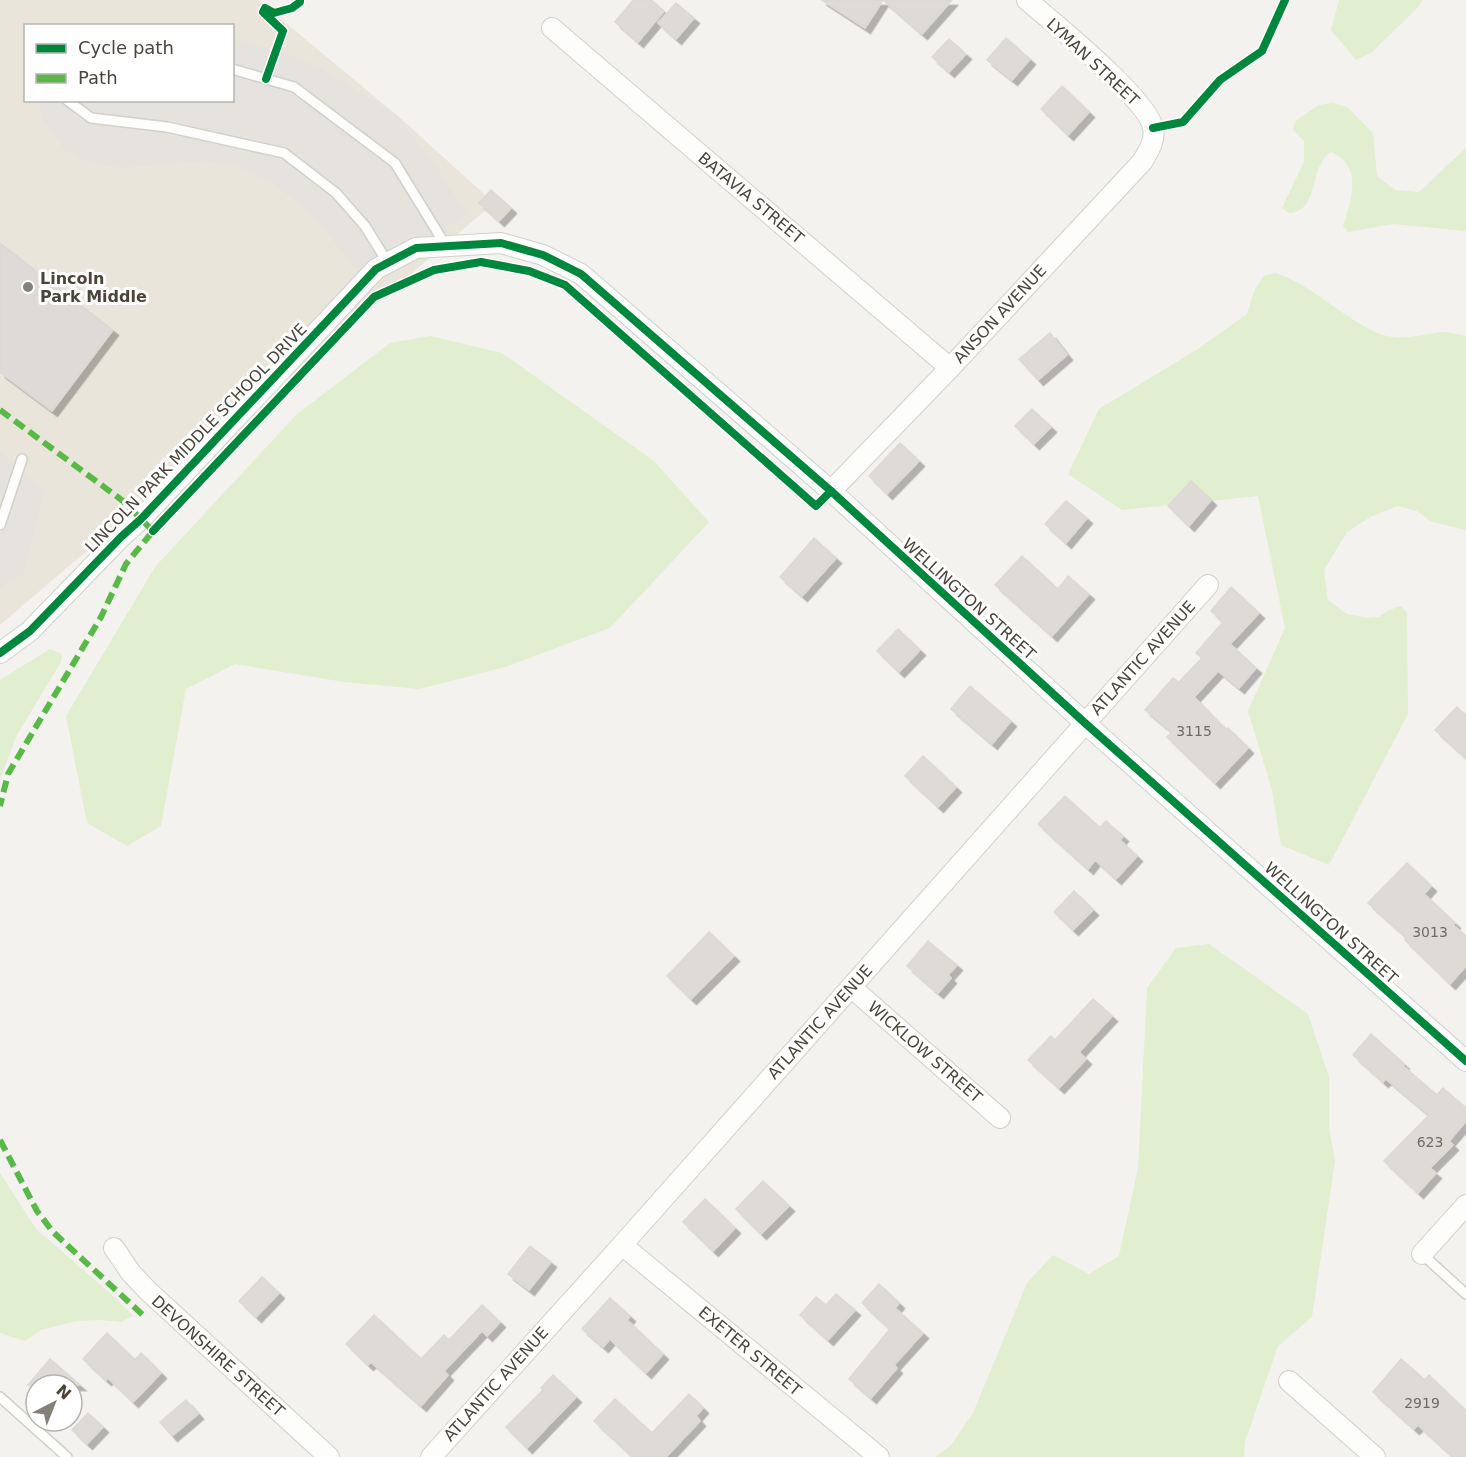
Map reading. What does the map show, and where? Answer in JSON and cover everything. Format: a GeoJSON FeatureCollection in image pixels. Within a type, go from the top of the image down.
{"type":"FeatureCollection","features":[{"type":"Feature","properties":{"kind":"street","name":"LYMAN STREET"},"geometry":{"type":"LineString","coordinates":[[1027,0],[1122,86],[1144,110],[1153,128]]}},
{"type":"Feature","properties":{"kind":"street","name":"BATAVIA STREET"},"geometry":{"type":"LineString","coordinates":[[552,28],[950,368]]}},
{"type":"Feature","properties":{"kind":"street","name":"ANSON AVENUE"},"geometry":{"type":"LineString","coordinates":[[831,491],[950,368],[1142,162],[1152,144],[1153,128]]}},
{"type":"Feature","properties":{"kind":"street","name":"WELLINGTON STREET"},"geometry":{"type":"LineString","coordinates":[[416,248],[501,243],[543,255],[581,274],[831,491],[1085,723],[1466,1061]]}},
{"type":"Feature","properties":{"kind":"street","name":"LINCOLN PARK MIDDLE SCHOOL DRIVE"},"geometry":{"type":"LineString","coordinates":[[0,653],[30,631],[141,519],[376,269],[416,248]]}},
{"type":"Feature","properties":{"kind":"street","name":"ATLANTIC AVENUE"},"geometry":{"type":"LineString","coordinates":[[431,1457],[1208,585]]}},
{"type":"Feature","properties":{"kind":"street","name":"WICKLOW STREET"},"geometry":{"type":"LineString","coordinates":[[851,987],[1000,1118]]}},
{"type":"Feature","properties":{"kind":"street"},"geometry":{"type":"LineString","coordinates":[[1422,1254],[1466,1205]]}},
{"type":"Feature","properties":{"kind":"street","name":"EXETER STREET"},"geometry":{"type":"LineString","coordinates":[[622,1245],[879,1457]]}},
{"type":"Feature","properties":{"kind":"street","name":"DEVONSHIRE STREET"},"geometry":{"type":"LineString","coordinates":[[114,1248],[131,1273],[148,1292],[329,1457]]}},
{"type":"Feature","properties":{"kind":"street"},"geometry":{"type":"LineString","coordinates":[[1289,1381],[1375,1457]]}},
{"type":"Feature","properties":{"kind":"lane"},"geometry":{"type":"LineString","coordinates":[[234,70],[294,87],[395,163],[446,246]]}},
{"type":"Feature","properties":{"kind":"lane"},"geometry":{"type":"LineString","coordinates":[[70,102],[92,118],[167,127],[284,153],[336,192],[365,226],[388,263]]}},
{"type":"Feature","properties":{"kind":"lane"},"geometry":{"type":"LineString","coordinates":[[0,525],[22,459]]}},
{"type":"Feature","properties":{"kind":"lane"},"geometry":{"type":"LineString","coordinates":[[1422,1254],[1466,1294]]}},
{"type":"Feature","properties":{"kind":"lane"},"geometry":{"type":"LineString","coordinates":[[0,1397],[67,1457]]}},
{"type":"Feature","properties":{"kind":"shaded area"},"geometry":{"type":"Polygon","coordinates":[[[0,0],[258,0],[398,116],[494,203],[0,625],[0,0]]]}},
{"type":"Feature","properties":{"kind":"shaded area"},"geometry":{"type":"Polygon","coordinates":[[[234,38],[283,52],[318,66],[398,116],[432,159],[467,215],[365,281],[314,217],[275,185],[239,167],[206,161],[121,168],[86,162],[64,149],[45,123],[38,102],[234,102],[234,38]]]}},
{"type":"Feature","properties":{"kind":"shaded area"},"geometry":{"type":"Polygon","coordinates":[[[0,452],[45,492],[23,575],[0,588],[0,452]]]}},
{"type":"Feature","properties":{"kind":"green space"},"geometry":{"type":"Polygon","coordinates":[[[1339,0],[1422,0],[1419,6],[1371,53],[1356,60],[1331,30],[1339,0]]]}},
{"type":"Feature","properties":{"kind":"green space"},"geometry":{"type":"Polygon","coordinates":[[[1332,103],[1347,107],[1373,133],[1377,176],[1395,190],[1419,192],[1466,148],[1466,231],[1393,224],[1348,232],[1343,226],[1352,195],[1351,174],[1348,165],[1331,152],[1319,167],[1306,205],[1289,213],[1282,208],[1304,162],[1304,141],[1293,130],[1295,121],[1319,105],[1332,103]]]}},
{"type":"Feature","properties":{"kind":"green space"},"geometry":{"type":"Polygon","coordinates":[[[1275,273],[1303,286],[1356,322],[1383,335],[1406,337],[1449,332],[1466,336],[1466,530],[1430,521],[1417,511],[1398,506],[1372,516],[1347,532],[1324,570],[1328,600],[1347,614],[1368,618],[1379,617],[1401,606],[1407,613],[1408,714],[1329,865],[1281,845],[1272,790],[1248,711],[1285,628],[1258,496],[1122,510],[1068,474],[1099,409],[1198,349],[1247,314],[1255,289],[1264,276],[1275,273]]]}},
{"type":"Feature","properties":{"kind":"green space"},"geometry":{"type":"Polygon","coordinates":[[[430,336],[502,353],[654,461],[709,522],[610,628],[505,667],[419,689],[344,682],[235,664],[186,689],[161,826],[127,846],[87,823],[66,716],[155,567],[296,415],[390,343],[430,336]]]}},
{"type":"Feature","properties":{"kind":"green space"},"geometry":{"type":"Polygon","coordinates":[[[50,649],[62,654],[61,662],[17,735],[0,779],[0,680],[50,649]]]}},
{"type":"Feature","properties":{"kind":"green space"},"geometry":{"type":"Polygon","coordinates":[[[1209,944],[1308,1014],[1329,1077],[1329,1127],[1335,1161],[1312,1317],[1278,1346],[1245,1442],[1244,1457],[935,1457],[951,1445],[973,1413],[1027,1283],[1053,1255],[1089,1274],[1119,1256],[1138,1168],[1147,988],[1176,948],[1209,944]]]}},
{"type":"Feature","properties":{"kind":"green space"},"geometry":{"type":"Polygon","coordinates":[[[0,1173],[36,1229],[133,1316],[121,1322],[76,1321],[41,1330],[25,1341],[0,1333],[0,1173]]]}},
{"type":"Feature","properties":{"kind":"building"},"geometry":{"type":"Polygon","coordinates":[[[633,0],[651,0],[664,11],[638,42],[615,22],[633,0]]]}},
{"type":"Feature","properties":{"kind":"building"},"geometry":{"type":"Polygon","coordinates":[[[822,0],[883,0],[865,28],[822,0]]]}},
{"type":"Feature","properties":{"kind":"building"},"geometry":{"type":"Polygon","coordinates":[[[883,0],[952,0],[922,34],[883,0]]]}},
{"type":"Feature","properties":{"kind":"building"},"geometry":{"type":"Polygon","coordinates":[[[676,3],[694,18],[676,39],[658,23],[676,3]]]}},
{"type":"Feature","properties":{"kind":"building"},"geometry":{"type":"Polygon","coordinates":[[[1006,38],[1030,59],[1012,80],[987,60],[1006,38]]]}},
{"type":"Feature","properties":{"kind":"building"},"geometry":{"type":"Polygon","coordinates":[[[949,39],[966,54],[949,72],[932,57],[949,39]]]}},
{"type":"Feature","properties":{"kind":"building"},"geometry":{"type":"Polygon","coordinates":[[[1062,86],[1089,112],[1068,135],[1041,109],[1062,86]]]}},
{"type":"Feature","properties":{"kind":"building"},"geometry":{"type":"Polygon","coordinates":[[[491,190],[511,208],[499,221],[479,203],[491,190]]]}},
{"type":"Feature","properties":{"kind":"building","name":"Lincoln Park Middle"},"geometry":{"type":"Polygon","coordinates":[[[0,243],[113,330],[52,411],[0,372],[0,243]]]}},
{"type":"Feature","properties":{"kind":"building"},"geometry":{"type":"Polygon","coordinates":[[[1050,333],[1067,355],[1038,380],[1019,359],[1050,333]]]}},
{"type":"Feature","properties":{"kind":"building"},"geometry":{"type":"Polygon","coordinates":[[[1032,409],[1051,427],[1034,444],[1015,426],[1032,409]]]}},
{"type":"Feature","properties":{"kind":"building"},"geometry":{"type":"Polygon","coordinates":[[[900,443],[919,461],[887,494],[869,476],[900,443]]]}},
{"type":"Feature","properties":{"kind":"building"},"geometry":{"type":"Polygon","coordinates":[[[1191,481],[1211,500],[1189,526],[1168,506],[1191,481]]]}},
{"type":"Feature","properties":{"kind":"building"},"geometry":{"type":"Polygon","coordinates":[[[1066,501],[1087,518],[1066,543],[1045,524],[1066,501]]]}},
{"type":"Feature","properties":{"kind":"building"},"geometry":{"type":"Polygon","coordinates":[[[814,538],[836,558],[802,596],[780,577],[814,538]]]}},
{"type":"Feature","properties":{"kind":"building"},"geometry":{"type":"Polygon","coordinates":[[[1022,556],[1058,589],[1068,576],[1089,594],[1052,636],[995,585],[1022,556]]]}},
{"type":"Feature","properties":{"kind":"building"},"geometry":{"type":"Polygon","coordinates":[[[1231,587],[1259,613],[1230,644],[1256,668],[1239,688],[1218,671],[1194,697],[1226,730],[1228,728],[1248,748],[1215,783],[1167,737],[1172,732],[1145,710],[1173,678],[1179,682],[1202,658],[1196,653],[1223,622],[1211,611],[1231,587]]]}},
{"type":"Feature","properties":{"kind":"building"},"geometry":{"type":"Polygon","coordinates":[[[898,629],[920,650],[899,672],[877,651],[898,629]]]}},
{"type":"Feature","properties":{"kind":"building"},"geometry":{"type":"Polygon","coordinates":[[[970,686],[1011,721],[992,744],[951,709],[970,686]]]}},
{"type":"Feature","properties":{"kind":"building"},"geometry":{"type":"Polygon","coordinates":[[[1457,707],[1466,716],[1466,758],[1435,730],[1457,707]]]}},
{"type":"Feature","properties":{"kind":"building"},"geometry":{"type":"Polygon","coordinates":[[[923,756],[956,787],[938,807],[905,776],[923,756]]]}},
{"type":"Feature","properties":{"kind":"building"},"geometry":{"type":"Polygon","coordinates":[[[1065,796],[1100,828],[1106,821],[1123,836],[1120,840],[1137,856],[1116,879],[1095,860],[1088,869],[1038,824],[1065,796]]]}},
{"type":"Feature","properties":{"kind":"building"},"geometry":{"type":"Polygon","coordinates":[[[1407,863],[1431,886],[1424,894],[1466,936],[1466,966],[1450,984],[1405,940],[1407,938],[1368,903],[1407,863]]]}},
{"type":"Feature","properties":{"kind":"building"},"geometry":{"type":"Polygon","coordinates":[[[1074,891],[1093,910],[1073,930],[1054,912],[1074,891]]]}},
{"type":"Feature","properties":{"kind":"building"},"geometry":{"type":"Polygon","coordinates":[[[709,932],[734,956],[691,999],[667,976],[709,932]]]}},
{"type":"Feature","properties":{"kind":"building"},"geometry":{"type":"Polygon","coordinates":[[[928,941],[957,965],[948,975],[951,978],[938,993],[907,966],[928,941]]]}},
{"type":"Feature","properties":{"kind":"building"},"geometry":{"type":"Polygon","coordinates":[[[1093,999],[1112,1016],[1079,1052],[1086,1059],[1059,1088],[1028,1060],[1051,1036],[1055,1040],[1093,999]]]}},
{"type":"Feature","properties":{"kind":"building"},"geometry":{"type":"Polygon","coordinates":[[[1371,1034],[1437,1095],[1443,1088],[1466,1108],[1466,1121],[1449,1141],[1453,1145],[1430,1168],[1436,1173],[1418,1193],[1384,1161],[1429,1115],[1386,1079],[1383,1082],[1353,1055],[1371,1034]]]}},
{"type":"Feature","properties":{"kind":"building"},"geometry":{"type":"Polygon","coordinates":[[[763,1181],[789,1206],[761,1234],[736,1209],[763,1181]]]}},
{"type":"Feature","properties":{"kind":"building"},"geometry":{"type":"Polygon","coordinates":[[[705,1199],[735,1228],[713,1251],[683,1222],[705,1199]]]}},
{"type":"Feature","properties":{"kind":"building"},"geometry":{"type":"Polygon","coordinates":[[[530,1246],[551,1262],[529,1290],[508,1274],[530,1246]]]}},
{"type":"Feature","properties":{"kind":"building"},"geometry":{"type":"Polygon","coordinates":[[[262,1277],[279,1293],[256,1317],[239,1301],[262,1277]]]}},
{"type":"Feature","properties":{"kind":"building"},"geometry":{"type":"Polygon","coordinates":[[[879,1284],[899,1303],[895,1308],[923,1333],[894,1365],[897,1368],[871,1398],[849,1379],[890,1329],[862,1303],[879,1284]]]}},
{"type":"Feature","properties":{"kind":"building"},"geometry":{"type":"Polygon","coordinates":[[[836,1294],[855,1310],[828,1340],[800,1315],[816,1297],[826,1305],[836,1294]]]}},
{"type":"Feature","properties":{"kind":"building"},"geometry":{"type":"Polygon","coordinates":[[[610,1298],[630,1316],[627,1320],[663,1354],[646,1373],[610,1339],[603,1347],[582,1329],[610,1298]]]}},
{"type":"Feature","properties":{"kind":"building"},"geometry":{"type":"Polygon","coordinates":[[[482,1305],[500,1322],[487,1336],[482,1331],[444,1371],[448,1375],[421,1406],[371,1362],[368,1365],[346,1344],[374,1315],[421,1359],[444,1335],[449,1340],[482,1305]]]}},
{"type":"Feature","properties":{"kind":"building"},"geometry":{"type":"Polygon","coordinates":[[[107,1333],[135,1360],[141,1353],[161,1373],[133,1402],[108,1378],[106,1380],[83,1359],[107,1333]]]}},
{"type":"Feature","properties":{"kind":"building"},"geometry":{"type":"Polygon","coordinates":[[[50,1359],[66,1373],[38,1373],[50,1359]]]}},
{"type":"Feature","properties":{"kind":"building"},"geometry":{"type":"Polygon","coordinates":[[[1401,1359],[1425,1380],[1429,1375],[1466,1411],[1466,1457],[1453,1457],[1418,1425],[1414,1429],[1373,1392],[1401,1359]]]}},
{"type":"Feature","properties":{"kind":"building"},"geometry":{"type":"Polygon","coordinates":[[[553,1375],[576,1397],[527,1448],[506,1427],[543,1390],[541,1388],[553,1375]]]}},
{"type":"Feature","properties":{"kind":"building"},"geometry":{"type":"Polygon","coordinates":[[[689,1394],[703,1408],[696,1416],[700,1421],[666,1457],[633,1457],[594,1421],[615,1399],[652,1433],[689,1394]]]}},
{"type":"Feature","properties":{"kind":"building"},"geometry":{"type":"Polygon","coordinates":[[[186,1400],[198,1414],[172,1436],[160,1422],[186,1400]]]}},
{"type":"Feature","properties":{"kind":"building"},"geometry":{"type":"Polygon","coordinates":[[[88,1413],[103,1427],[87,1444],[75,1433],[84,1433],[84,1417],[88,1413]]]}},
{"type":"Feature","properties":{"kind":"marked path"},"geometry":{"type":"LineString","coordinates":[[0,410],[123,501],[153,531],[126,564],[101,617],[8,774],[0,806]]}},
{"type":"Feature","properties":{"kind":"marked path"},"geometry":{"type":"LineString","coordinates":[[0,1140],[37,1211],[53,1232],[144,1316]]}},
{"type":"Feature","properties":{"kind":"cycle path"},"geometry":{"type":"LineString","coordinates":[[266,79],[283,31],[263,12],[265,8],[274,13],[292,8],[300,0]]}},
{"type":"Feature","properties":{"kind":"cycle path"},"geometry":{"type":"LineString","coordinates":[[1153,128],[1183,122],[1220,80],[1262,51],[1285,0]]}},
{"type":"Feature","properties":{"kind":"cycle path"},"geometry":{"type":"LineString","coordinates":[[0,653],[30,631],[141,519],[376,269],[416,248],[501,243],[543,255],[581,274],[831,491],[1085,723],[1466,1061]]}},
{"type":"Feature","properties":{"kind":"cycle path"},"geometry":{"type":"LineString","coordinates":[[153,531],[374,297],[434,270],[481,262],[529,271],[565,285],[816,506],[831,491]]}},
{"type":"Feature","properties":{"kind":"place","name":"Lincoln Park Middle"},"geometry":{"type":"Point","coordinates":[28,287]}}]}
